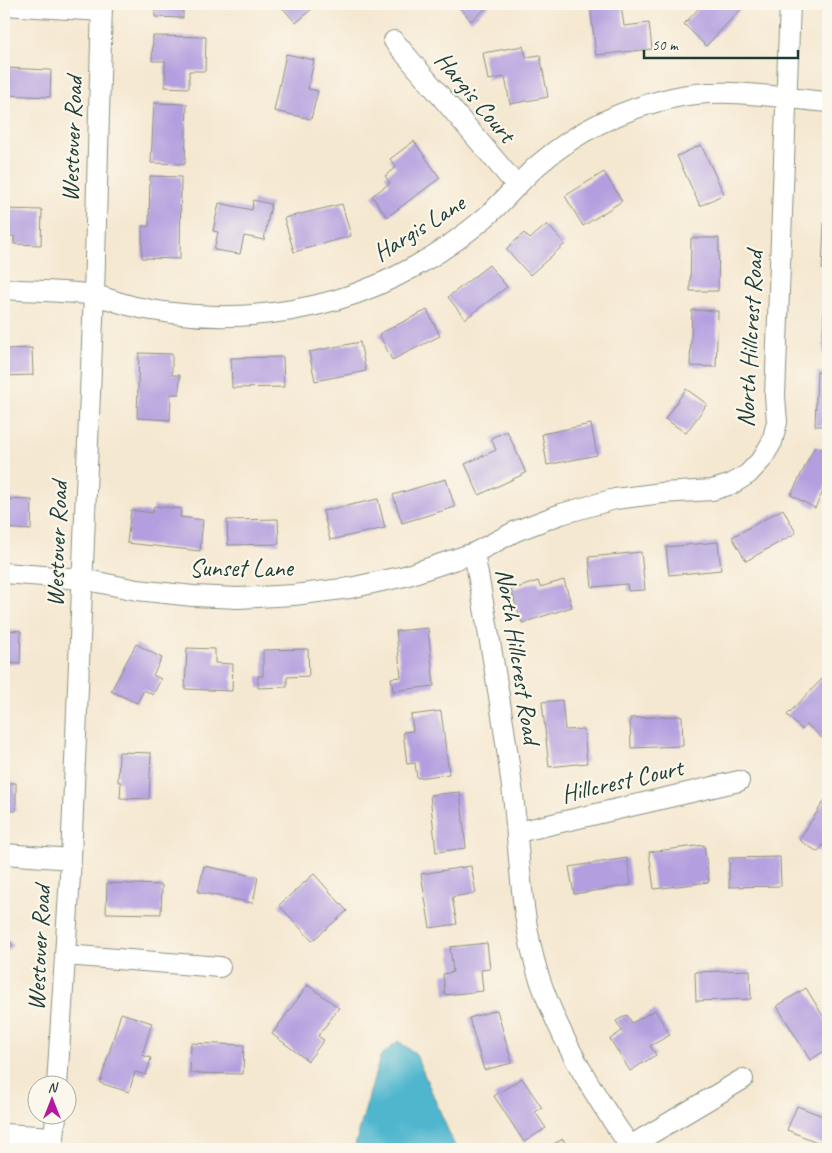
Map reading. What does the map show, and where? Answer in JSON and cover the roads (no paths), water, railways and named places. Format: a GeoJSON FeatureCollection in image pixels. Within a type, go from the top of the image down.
{"type":"FeatureCollection","features":[{"type":"Feature","properties":{"kind":"street","name":"North Hillcrest Road"},"geometry":{"type":"LineString","coordinates":[[631,1148],[577,1066],[555,1020],[541,981],[528,932],[520,882],[518,832],[494,664],[474,553],[516,531],[561,514],[615,499],[662,493],[712,490],[732,484],[748,474],[762,460],[772,442],[776,422],[775,396],[790,4]]}},
{"type":"Feature","properties":{"kind":"street"},"geometry":{"type":"LineString","coordinates":[[4,5],[102,8]]}},
{"type":"Feature","properties":{"kind":"street","name":"Westover Road"},"geometry":{"type":"LineString","coordinates":[[58,1076],[71,860],[94,295],[102,8]]}},
{"type":"Feature","properties":{"kind":"street","name":"Hargis Court"},"geometry":{"type":"LineString","coordinates":[[394,41],[517,186]]}},
{"type":"Feature","properties":{"kind":"street","name":"Hargis Lane"},"geometry":{"type":"LineString","coordinates":[[4,289],[94,295],[130,306],[171,313],[213,316],[255,315],[337,300],[376,285],[420,264],[442,250],[488,216],[537,166],[567,142],[601,122],[637,107],[674,97],[713,93],[747,93],[786,99],[828,102]]}},
{"type":"Feature","properties":{"kind":"street","name":"Sunset Lane"},"geometry":{"type":"LineString","coordinates":[[4,573],[82,579],[137,590],[193,596],[238,598],[294,595],[350,588],[405,576],[474,553]]}},
{"type":"Feature","properties":{"kind":"street","name":"Hillcrest Court"},"geometry":{"type":"LineString","coordinates":[[518,832],[739,781]]}},
{"type":"Feature","properties":{"kind":"street"},"geometry":{"type":"LineString","coordinates":[[4,854],[71,860]]}},
{"type":"Feature","properties":{"kind":"street"},"geometry":{"type":"LineString","coordinates":[[65,955],[220,967]]}},
{"type":"Feature","properties":{"kind":"street"},"geometry":{"type":"LineString","coordinates":[[631,1148],[743,1079]]}},
{"type":"Feature","properties":{"kind":"street"},"geometry":{"type":"LineString","coordinates":[[4,1134],[54,1143],[55,1126]]}},
{"type":"Feature","properties":{"kind":"water"},"geometry":{"type":"Polygon","coordinates":[[[398,1041],[415,1053],[456,1149],[354,1149],[380,1057],[398,1041]]]}}]}
